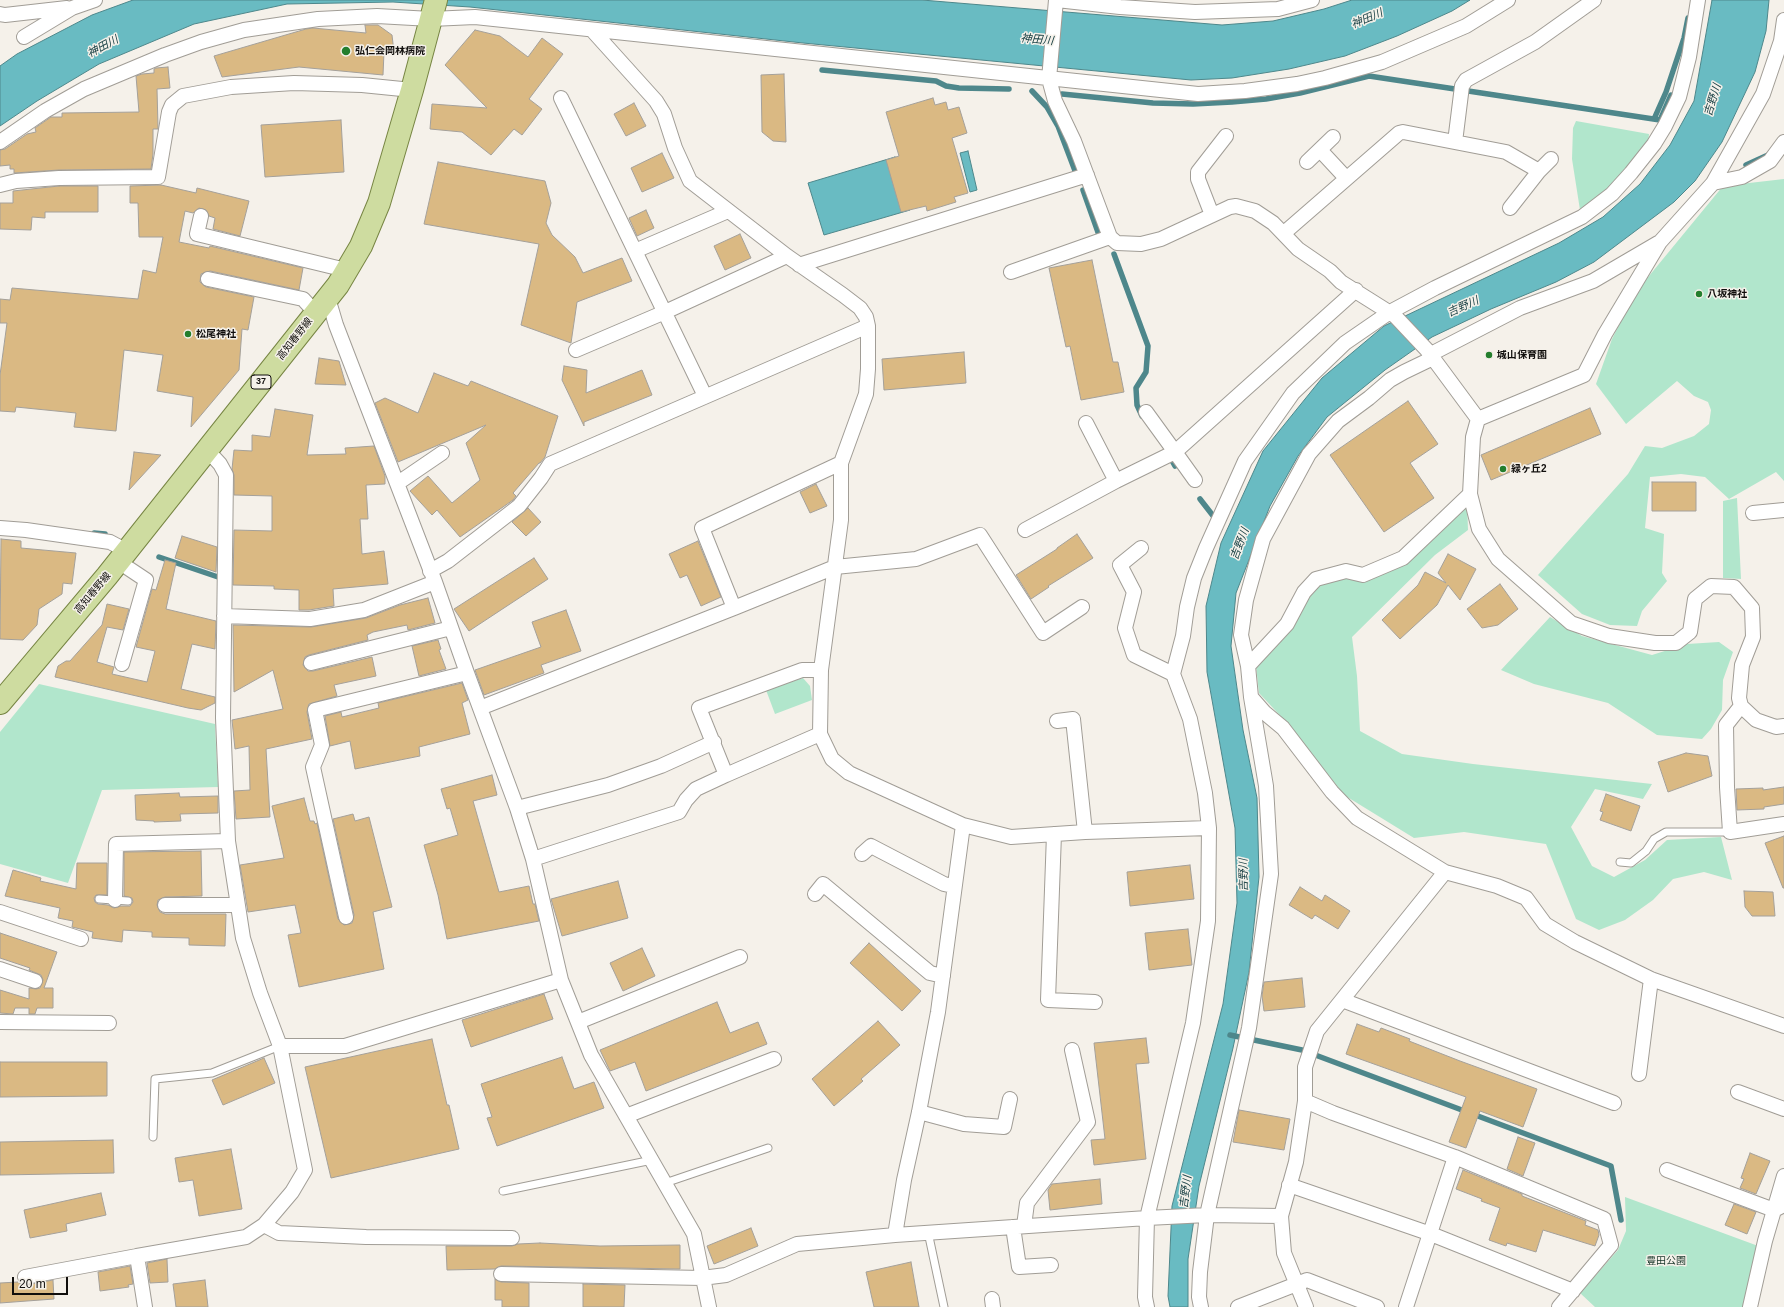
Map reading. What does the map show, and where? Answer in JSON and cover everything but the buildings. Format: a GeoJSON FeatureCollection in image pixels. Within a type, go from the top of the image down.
{"type":"FeatureCollection","features":[{"type":"Feature","properties":{"kind":"main road","name":"高知春野線"},"geometry":{"type":"LineString","coordinates":[[0,703],[123,556],[322,305],[346,270],[361,246],[379,203],[434,10]]}},
{"type":"Feature","properties":{"kind":"street"},"geometry":{"type":"LineString","coordinates":[[24,37],[72,8],[94,0]]}},
{"type":"Feature","properties":{"kind":"street"},"geometry":{"type":"LineString","coordinates":[[1312,0],[1278,9],[1192,6],[1120,7],[1056,3],[1049,75],[1055,101],[1072,135],[1103,223],[1110,237],[1116,242],[1141,244],[1151,242],[1236,206],[1249,208],[1272,223],[1298,249],[1314,259],[1342,282],[1393,314],[1430,354],[1478,420]]}},
{"type":"Feature","properties":{"kind":"street"},"geometry":{"type":"LineString","coordinates":[[0,142],[45,111],[84,89],[146,62],[201,42],[244,30],[318,19],[377,16],[434,10],[475,17],[592,30],[984,71],[1049,75],[1198,94],[1245,91],[1297,84],[1326,78],[1382,62],[1466,26],[1508,0]]}},
{"type":"Feature","properties":{"kind":"street"},"geometry":{"type":"LineString","coordinates":[[1455,142],[1462,90],[1466,80],[1536,42],[1594,0]]}},
{"type":"Feature","properties":{"kind":"street"},"geometry":{"type":"LineString","coordinates":[[1147,1307],[1145,1297],[1154,1217],[1193,1023],[1208,921],[1209,828],[1205,793],[1190,718],[1173,674],[1183,636],[1187,607],[1194,578],[1245,461],[1293,393],[1345,343],[1393,314],[1582,217],[1612,194],[1647,154],[1672,112],[1679,97],[1689,57],[1698,0]]}},
{"type":"Feature","properties":{"kind":"street"},"geometry":{"type":"LineString","coordinates":[[0,14],[5,15],[72,8]]}},
{"type":"Feature","properties":{"kind":"street"},"geometry":{"type":"LineString","coordinates":[[1478,420],[1584,375],[1605,334],[1660,242],[1713,183],[1763,94],[1781,41],[1784,20]]}},
{"type":"Feature","properties":{"kind":"street"},"geometry":{"type":"LineString","coordinates":[[592,30],[656,101],[664,114],[675,148],[690,181],[799,265],[860,308],[866,317],[868,326],[868,369],[866,394],[841,463],[842,520],[821,670],[820,734],[832,759],[849,773],[963,825],[1011,837],[1084,832],[1209,828]]}},
{"type":"Feature","properties":{"kind":"street"},"geometry":{"type":"LineString","coordinates":[[0,185],[16,181],[59,178],[158,177],[169,112],[172,105],[183,96],[231,87],[294,82],[362,85],[412,90]]}},
{"type":"Feature","properties":{"kind":"street"},"geometry":{"type":"LineString","coordinates":[[561,98],[705,396]]}},
{"type":"Feature","properties":{"kind":"street"},"geometry":{"type":"LineString","coordinates":[[1284,234],[1346,178],[1399,133],[1403,132],[1506,152],[1539,172]]}},
{"type":"Feature","properties":{"kind":"street"},"geometry":{"type":"LineString","coordinates":[[1212,215],[1198,179],[1198,172],[1226,136]]}},
{"type":"Feature","properties":{"kind":"street"},"geometry":{"type":"LineString","coordinates":[[1307,162],[1333,137]]}},
{"type":"Feature","properties":{"kind":"street"},"geometry":{"type":"LineString","coordinates":[[1713,183],[1742,177],[1770,161],[1784,142]]}},
{"type":"Feature","properties":{"kind":"street"},"geometry":{"type":"LineString","coordinates":[[1320,150],[1346,178]]}},
{"type":"Feature","properties":{"kind":"street"},"geometry":{"type":"LineString","coordinates":[[1510,208],[1539,172],[1552,159]]}},
{"type":"Feature","properties":{"kind":"street"},"geometry":{"type":"LineString","coordinates":[[799,265],[1087,175]]}},
{"type":"Feature","properties":{"kind":"street"},"geometry":{"type":"LineString","coordinates":[[635,251],[728,211]]}},
{"type":"Feature","properties":{"kind":"street"},"geometry":{"type":"LineString","coordinates":[[201,216],[197,234],[346,270]]}},
{"type":"Feature","properties":{"kind":"street"},"geometry":{"type":"LineString","coordinates":[[1011,272],[1110,237]]}},
{"type":"Feature","properties":{"kind":"street"},"geometry":{"type":"LineString","coordinates":[[1201,1307],[1199,1297],[1202,1215],[1223,1138],[1249,1028],[1271,874],[1266,786],[1251,697],[1248,666],[1241,635],[1246,600],[1263,539],[1310,454],[1338,421],[1390,380],[1430,354],[1520,308],[1593,281],[1660,242]]}},
{"type":"Feature","properties":{"kind":"street"},"geometry":{"type":"LineString","coordinates":[[576,350],[665,312],[787,256]]}},
{"type":"Feature","properties":{"kind":"street"},"geometry":{"type":"LineString","coordinates":[[208,279],[303,299],[322,305],[336,325],[433,576],[466,673],[517,808],[533,859],[561,980],[591,1055],[694,1234],[709,1307]]}},
{"type":"Feature","properties":{"kind":"street"},"geometry":{"type":"LineString","coordinates":[[1025,530],[1116,480],[1175,452],[1356,290]]}},
{"type":"Feature","properties":{"kind":"street"},"geometry":{"type":"LineString","coordinates":[[224,616],[310,619],[364,610],[433,576],[448,561],[519,506],[550,464],[868,326]]}},
{"type":"Feature","properties":{"kind":"street"},"geometry":{"type":"LineString","coordinates":[[1146,412],[1195,480]]}},
{"type":"Feature","properties":{"kind":"street"},"geometry":{"type":"LineString","coordinates":[[1478,420],[1473,437],[1470,494],[1479,529],[1498,559],[1571,623],[1609,636],[1655,643],[1676,643],[1690,632],[1695,599],[1711,586],[1734,587],[1752,608],[1753,637],[1742,665],[1739,698],[1741,706],[1756,720],[1776,727],[1784,726]]}},
{"type":"Feature","properties":{"kind":"street"},"geometry":{"type":"LineString","coordinates":[[1086,423],[1116,480]]}},
{"type":"Feature","properties":{"kind":"street"},"geometry":{"type":"LineString","coordinates":[[26,1276],[246,1237],[264,1225],[292,1192],[305,1170],[280,1046],[260,992],[243,938],[228,841],[223,718],[226,475],[220,464],[207,450]]}},
{"type":"Feature","properties":{"kind":"street"},"geometry":{"type":"LineString","coordinates":[[398,483],[442,453]]}},
{"type":"Feature","properties":{"kind":"street"},"geometry":{"type":"LineString","coordinates":[[734,608],[702,528],[841,463]]}},
{"type":"Feature","properties":{"kind":"street"},"geometry":{"type":"LineString","coordinates":[[1248,666],[1287,624],[1304,592],[1316,579],[1346,571],[1364,575],[1403,558],[1470,494]]}},
{"type":"Feature","properties":{"kind":"street"},"geometry":{"type":"LineString","coordinates":[[1753,513],[1784,510]]}},
{"type":"Feature","properties":{"kind":"street"},"geometry":{"type":"LineString","coordinates":[[0,528],[26,530],[110,542],[146,580],[122,664]]}},
{"type":"Feature","properties":{"kind":"street"},"geometry":{"type":"LineString","coordinates":[[480,708],[835,567],[916,559],[980,535],[1043,633],[1082,607]]}},
{"type":"Feature","properties":{"kind":"street"},"geometry":{"type":"LineString","coordinates":[[1141,548],[1120,565],[1134,592],[1125,628],[1134,655],[1173,674]]}},
{"type":"Feature","properties":{"kind":"street"},"geometry":{"type":"LineString","coordinates":[[311,663],[451,628]]}},
{"type":"Feature","properties":{"kind":"street"},"geometry":{"type":"LineString","coordinates":[[726,775],[714,742],[699,708],[802,670],[821,670]]}},
{"type":"Feature","properties":{"kind":"street"},"geometry":{"type":"LineString","coordinates":[[346,917],[313,767],[322,745],[315,710],[466,673]]}},
{"type":"Feature","properties":{"kind":"street"},"geometry":{"type":"LineString","coordinates":[[1251,697],[1265,713],[1283,728],[1332,792],[1358,818],[1444,872],[1497,886],[1526,898],[1546,924],[1575,942],[1651,979],[1784,1026]]}},
{"type":"Feature","properties":{"kind":"street"},"geometry":{"type":"LineString","coordinates":[[1741,706],[1726,725],[1727,787],[1730,832],[1784,824]]}},
{"type":"Feature","properties":{"kind":"street"},"geometry":{"type":"LineString","coordinates":[[1057,721],[1073,719],[1084,832]]}},
{"type":"Feature","properties":{"kind":"street"},"geometry":{"type":"LineString","coordinates":[[533,859],[679,812],[686,800],[696,789],[820,734]]}},
{"type":"Feature","properties":{"kind":"street"},"geometry":{"type":"LineString","coordinates":[[517,808],[608,785],[660,766],[714,742]]}},
{"type":"Feature","properties":{"kind":"street"},"geometry":{"type":"LineString","coordinates":[[896,1235],[904,1180],[919,1112],[943,976],[953,886],[963,825]]}},
{"type":"Feature","properties":{"kind":"street"},"geometry":{"type":"LineString","coordinates":[[1054,834],[1048,1000],[1095,1002]]}},
{"type":"Feature","properties":{"kind":"street"},"geometry":{"type":"LineString","coordinates":[[122,901],[116,844],[228,841]]}},
{"type":"Feature","properties":{"kind":"street"},"geometry":{"type":"LineString","coordinates":[[862,854],[871,846],[944,884],[953,886]]}},
{"type":"Feature","properties":{"kind":"street"},"geometry":{"type":"LineString","coordinates":[[1306,1307],[1284,1253],[1281,1216],[1296,1162],[1305,1101],[1305,1067],[1317,1031],[1444,872]]}},
{"type":"Feature","properties":{"kind":"street"},"geometry":{"type":"LineString","coordinates":[[815,894],[823,884],[930,973],[943,976]]}},
{"type":"Feature","properties":{"kind":"street"},"geometry":{"type":"LineString","coordinates":[[165,905],[238,904]]}},
{"type":"Feature","properties":{"kind":"street"},"geometry":{"type":"LineString","coordinates":[[0,912],[81,939]]}},
{"type":"Feature","properties":{"kind":"street"},"geometry":{"type":"LineString","coordinates":[[578,1022],[740,957]]}},
{"type":"Feature","properties":{"kind":"street"},"geometry":{"type":"LineString","coordinates":[[0,969],[35,981]]}},
{"type":"Feature","properties":{"kind":"street"},"geometry":{"type":"LineString","coordinates":[[1639,1074],[1651,979]]}},
{"type":"Feature","properties":{"kind":"street"},"geometry":{"type":"LineString","coordinates":[[280,1046],[345,1046],[561,980]]}},
{"type":"Feature","properties":{"kind":"street"},"geometry":{"type":"LineString","coordinates":[[1342,1000],[1614,1103]]}},
{"type":"Feature","properties":{"kind":"street"},"geometry":{"type":"LineString","coordinates":[[0,1022],[109,1023]]}},
{"type":"Feature","properties":{"kind":"street"},"geometry":{"type":"LineString","coordinates":[[1051,1265],[1019,1267],[1018,1226],[1027,1203],[1088,1122],[1072,1050]]}},
{"type":"Feature","properties":{"kind":"street"},"geometry":{"type":"LineString","coordinates":[[626,1116],[774,1059]]}},
{"type":"Feature","properties":{"kind":"street"},"geometry":{"type":"LineString","coordinates":[[1738,1092],[1784,1108]]}},
{"type":"Feature","properties":{"kind":"street"},"geometry":{"type":"LineString","coordinates":[[919,1112],[964,1124],[1004,1127],[1010,1099]]}},
{"type":"Feature","properties":{"kind":"street"},"geometry":{"type":"LineString","coordinates":[[1305,1101],[1455,1157],[1604,1219],[1611,1245],[1559,1307]]}},
{"type":"Feature","properties":{"kind":"street"},"geometry":{"type":"LineString","coordinates":[[1406,1307],[1455,1157]]}},
{"type":"Feature","properties":{"kind":"street"},"geometry":{"type":"LineString","coordinates":[[1667,1170],[1779,1207]]}},
{"type":"Feature","properties":{"kind":"street"},"geometry":{"type":"LineString","coordinates":[[1750,1307],[1765,1240],[1779,1207],[1784,1176]]}},
{"type":"Feature","properties":{"kind":"street"},"geometry":{"type":"LineString","coordinates":[[1289,1185],[1431,1234],[1573,1291]]}},
{"type":"Feature","properties":{"kind":"street"},"geometry":{"type":"LineString","coordinates":[[501,1274],[702,1278],[726,1275],[797,1244],[928,1232],[1154,1217],[1202,1215],[1281,1216]]}},
{"type":"Feature","properties":{"kind":"street"},"geometry":{"type":"LineString","coordinates":[[264,1225],[279,1233],[366,1237],[512,1238]]}},
{"type":"Feature","properties":{"kind":"street"},"geometry":{"type":"LineString","coordinates":[[137,1256],[145,1307]]}},
{"type":"Feature","properties":{"kind":"street"},"geometry":{"type":"LineString","coordinates":[[1238,1307],[1307,1280],[1377,1307]]}},
{"type":"Feature","properties":{"kind":"lane"},"geometry":{"type":"LineString","coordinates":[[1620,862],[1631,864],[1646,851],[1654,839],[1666,832],[1730,832]]}},
{"type":"Feature","properties":{"kind":"lane"},"geometry":{"type":"LineString","coordinates":[[99,900],[122,901]]}},
{"type":"Feature","properties":{"kind":"lane"},"geometry":{"type":"LineString","coordinates":[[153,1137],[155,1079],[212,1073],[280,1046]]}},
{"type":"Feature","properties":{"kind":"lane"},"geometry":{"type":"LineString","coordinates":[[665,1183],[768,1148]]}},
{"type":"Feature","properties":{"kind":"lane"},"geometry":{"type":"LineString","coordinates":[[503,1191],[652,1160]]}},
{"type":"Feature","properties":{"kind":"lane"},"geometry":{"type":"LineString","coordinates":[[928,1232],[944,1307]]}},
{"type":"Feature","properties":{"kind":"green space"},"geometry":{"type":"Polygon","coordinates":[[[1576,121],[1649,134],[1648,146],[1607,189],[1580,210],[1572,159],[1573,128],[1576,121]]]}},
{"type":"Feature","properties":{"kind":"green space"},"geometry":{"type":"Polygon","coordinates":[[[1784,179],[1784,481],[1776,472],[1729,499],[1705,477],[1681,474],[1650,477],[1645,528],[1664,534],[1662,573],[1667,581],[1642,611],[1637,626],[1610,625],[1582,614],[1538,575],[1628,474],[1645,446],[1662,448],[1694,436],[1709,424],[1711,410],[1708,402],[1694,396],[1677,381],[1626,424],[1596,384],[1612,339],[1635,293],[1723,186],[1784,179]]]}},
{"type":"Feature","properties":{"kind":"green space"},"geometry":{"type":"Polygon","coordinates":[[[1737,498],[1741,579],[1723,578],[1723,501],[1737,498]]]}},
{"type":"Feature","properties":{"kind":"green space"},"geometry":{"type":"Polygon","coordinates":[[[1467,502],[1468,530],[1435,555],[1352,637],[1357,676],[1360,731],[1402,754],[1473,764],[1652,784],[1643,799],[1595,789],[1571,827],[1592,866],[1614,877],[1645,860],[1667,840],[1721,837],[1732,880],[1704,872],[1673,879],[1653,900],[1625,920],[1599,930],[1576,919],[1546,844],[1464,832],[1414,838],[1344,795],[1288,724],[1259,693],[1256,666],[1292,629],[1309,594],[1319,583],[1345,574],[1362,581],[1467,502]]]}},
{"type":"Feature","properties":{"kind":"green space"},"geometry":{"type":"Polygon","coordinates":[[[1550,617],[1582,636],[1652,655],[1687,644],[1719,642],[1733,652],[1723,680],[1722,710],[1711,729],[1702,739],[1657,735],[1608,703],[1534,684],[1501,670],[1550,617]]]}},
{"type":"Feature","properties":{"kind":"green space"},"geometry":{"type":"Polygon","coordinates":[[[803,678],[810,686],[812,700],[775,714],[766,690],[803,678]]]}},
{"type":"Feature","properties":{"kind":"green space"},"geometry":{"type":"Polygon","coordinates":[[[39,684],[215,724],[218,787],[102,790],[68,883],[0,864],[0,732],[39,684]]]}},
{"type":"Feature","properties":{"kind":"green space","name":"豊田公園"},"geometry":{"type":"Polygon","coordinates":[[[1625,1197],[1761,1247],[1744,1307],[1595,1307],[1580,1293],[1618,1250],[1626,1231],[1625,1197]]]}},
{"type":"Feature","properties":{"kind":"water","name":"神田川"},"geometry":{"type":"Polygon","coordinates":[[[133,0],[922,0],[1222,25],[1273,21],[1324,9],[1352,0],[1470,0],[1452,11],[1397,36],[1345,56],[1289,69],[1232,78],[1191,80],[803,43],[470,7],[393,2],[287,4],[194,24],[99,64],[37,101],[0,126],[0,66],[17,54],[92,15],[133,0]]]}},
{"type":"Feature","properties":{"kind":"water","name":"吉野川"},"geometry":{"type":"Polygon","coordinates":[[[1712,0],[1769,0],[1766,31],[1755,72],[1722,142],[1695,181],[1674,202],[1594,262],[1556,282],[1491,309],[1432,337],[1385,370],[1327,417],[1298,456],[1270,506],[1236,593],[1231,646],[1243,730],[1257,798],[1259,877],[1249,972],[1233,1048],[1199,1186],[1188,1259],[1188,1307],[1170,1307],[1168,1296],[1172,1206],[1223,1004],[1237,903],[1235,828],[1207,672],[1206,606],[1221,543],[1263,451],[1322,378],[1384,326],[1559,243],[1603,217],[1640,184],[1670,145],[1694,101],[1712,0]]]}},
{"type":"Feature","properties":{"kind":"water"},"geometry":{"type":"Polygon","coordinates":[[[968,151],[977,190],[970,192],[960,153],[968,151]]]}},
{"type":"Feature","properties":{"kind":"water"},"geometry":{"type":"Polygon","coordinates":[[[895,157],[910,210],[824,235],[808,183],[895,157]]]}},
{"type":"Feature","properties":{"kind":"waterway"},"geometry":{"type":"LineString","coordinates":[[1654,119],[1666,92],[1684,38],[1688,18]]}},
{"type":"Feature","properties":{"kind":"waterway"},"geometry":{"type":"LineString","coordinates":[[822,70],[936,81],[946,86],[959,88],[1009,89]]}},
{"type":"Feature","properties":{"kind":"waterway"},"geometry":{"type":"LineString","coordinates":[[1062,94],[1153,103],[1193,104],[1232,102],[1266,99],[1300,93],[1369,76],[1660,120],[1671,95]]}},
{"type":"Feature","properties":{"kind":"waterway"},"geometry":{"type":"LineString","coordinates":[[1032,91],[1047,107],[1058,126],[1077,176]]}},
{"type":"Feature","properties":{"kind":"waterway"},"geometry":{"type":"LineString","coordinates":[[1746,165],[1768,155]]}},
{"type":"Feature","properties":{"kind":"waterway"},"geometry":{"type":"LineString","coordinates":[[1083,190],[1099,235]]}},
{"type":"Feature","properties":{"kind":"waterway"},"geometry":{"type":"LineString","coordinates":[[1114,254],[1148,346],[1146,372],[1136,388],[1137,405],[1142,416]]}},
{"type":"Feature","properties":{"kind":"waterway"},"geometry":{"type":"LineString","coordinates":[[1171,459],[1175,466]]}},
{"type":"Feature","properties":{"kind":"waterway"},"geometry":{"type":"LineString","coordinates":[[1200,499],[1214,517]]}},
{"type":"Feature","properties":{"kind":"waterway"},"geometry":{"type":"LineString","coordinates":[[94,533],[105,534]]}},
{"type":"Feature","properties":{"kind":"waterway"},"geometry":{"type":"LineString","coordinates":[[159,557],[218,577]]}},
{"type":"Feature","properties":{"kind":"waterway"},"geometry":{"type":"LineString","coordinates":[[1230,1035],[1302,1050],[1611,1166],[1621,1220]]}},
{"type":"Feature","properties":{"kind":"place","name":"弘仁会岡林病院"},"geometry":{"type":"Point","coordinates":[346,51]}},
{"type":"Feature","properties":{"kind":"place","name":"八坂神社"},"geometry":{"type":"Point","coordinates":[1699,294]}},
{"type":"Feature","properties":{"kind":"place","name":"松尾神社"},"geometry":{"type":"Point","coordinates":[188,334]}},
{"type":"Feature","properties":{"kind":"place","name":"城山保育園"},"geometry":{"type":"Point","coordinates":[1489,355]}},
{"type":"Feature","properties":{"kind":"place","name":"緑ヶ丘2"},"geometry":{"type":"Point","coordinates":[1503,469]}}]}
